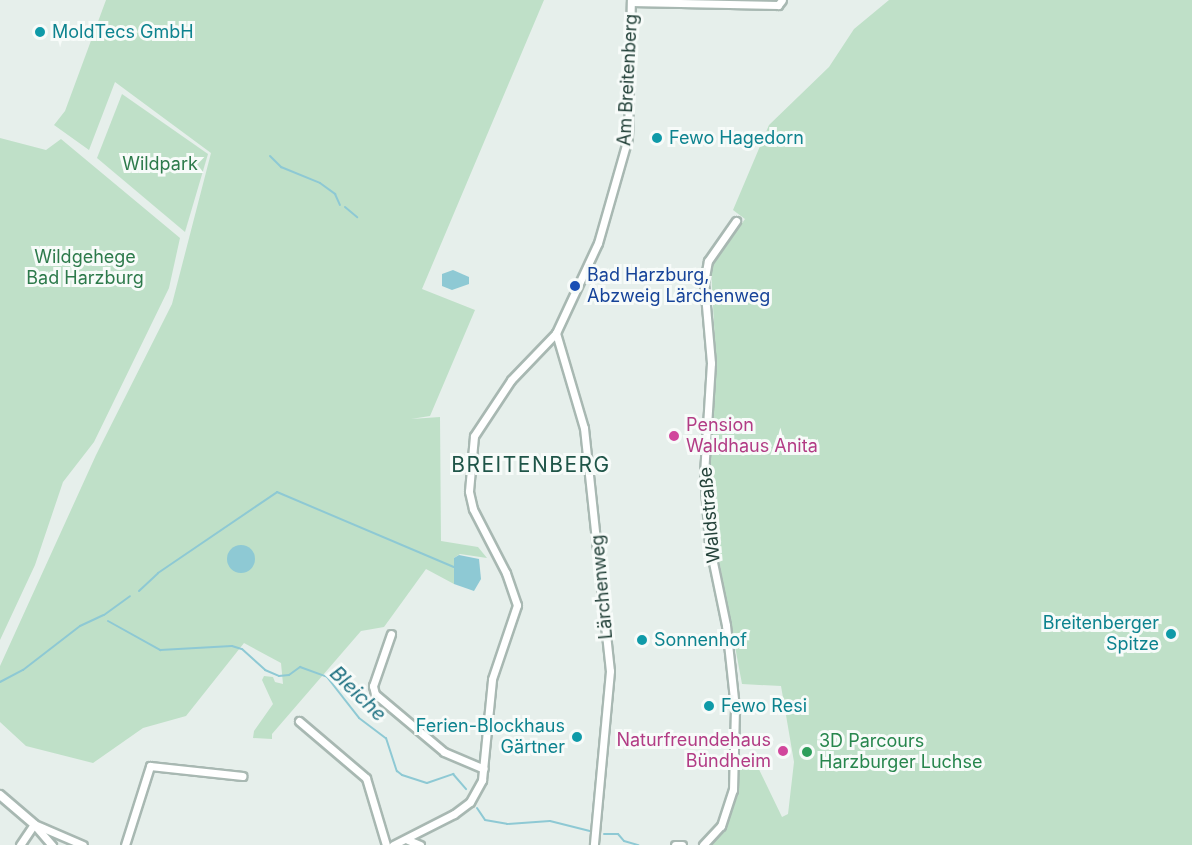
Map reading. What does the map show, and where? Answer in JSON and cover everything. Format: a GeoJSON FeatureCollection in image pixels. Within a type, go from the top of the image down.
{"type":"FeatureCollection","features":[{"type":"Feature","properties":{"kind":"street"},"geometry":{"type":"LineString","coordinates":[[631,1],[778,5],[782,0]]}},
{"type":"Feature","properties":{"kind":"street","name":"Am Breitenberg"},"geometry":{"type":"LineString","coordinates":[[393,845],[408,840],[470,802],[477,792],[484,769],[492,679],[517,605],[506,573],[473,509],[469,491],[474,436],[511,380],[556,333],[598,243],[622,167],[630,106],[631,1]]}},
{"type":"Feature","properties":{"kind":"street","name":"Waldstraße"},"geometry":{"type":"LineString","coordinates":[[703,845],[721,826],[732,790],[735,708],[726,625],[709,543],[704,474],[711,363],[704,283],[708,261],[736,221]]}},
{"type":"Feature","properties":{"kind":"street","name":"Lärchenweg"},"geometry":{"type":"LineString","coordinates":[[556,333],[584,428],[610,670],[594,845]]}},
{"type":"Feature","properties":{"kind":"street"},"geometry":{"type":"LineString","coordinates":[[391,634],[373,686],[375,694],[444,752],[484,769]]}},
{"type":"Feature","properties":{"kind":"street"},"geometry":{"type":"LineString","coordinates":[[299,721],[366,778],[386,845]]}},
{"type":"Feature","properties":{"kind":"street"},"geometry":{"type":"LineString","coordinates":[[125,845],[150,766],[242,776]]}},
{"type":"Feature","properties":{"kind":"street"},"geometry":{"type":"LineString","coordinates":[[0,795],[34,824],[52,845]]}},
{"type":"Feature","properties":{"kind":"street"},"geometry":{"type":"LineString","coordinates":[[20,845],[34,824]]}},
{"type":"Feature","properties":{"kind":"street"},"geometry":{"type":"LineString","coordinates":[[34,824],[83,845]]}},
{"type":"Feature","properties":{"kind":"street"},"geometry":{"type":"LineString","coordinates":[[408,840],[420,845]]}},
{"type":"Feature","properties":{"kind":"street"},"geometry":{"type":"LineString","coordinates":[[675,845],[682,845]]}},
{"type":"Feature","properties":{"kind":"green space"},"geometry":{"type":"Polygon","coordinates":[[[106,0],[544,0],[422,289],[475,310],[430,416],[411,419],[440,417],[441,541],[478,547],[487,558],[460,554],[454,558],[454,584],[426,569],[384,627],[361,631],[272,734],[272,739],[253,738],[254,731],[273,704],[262,680],[264,676],[273,677],[275,682],[283,684],[281,663],[244,643],[186,716],[143,728],[93,763],[26,746],[0,722],[0,666],[96,455],[172,304],[211,153],[115,82],[89,150],[54,125],[65,111],[106,0]]]}},
{"type":"Feature","properties":{"kind":"green space"},"geometry":{"type":"Polygon","coordinates":[[[889,0],[1192,0],[1192,845],[711,845],[729,816],[737,789],[738,761],[755,761],[782,817],[788,814],[794,762],[781,686],[742,684],[718,555],[710,464],[716,363],[711,267],[745,219],[733,210],[769,125],[829,67],[854,29],[889,0]]]}},
{"type":"Feature","properties":{"kind":"green space","name":"Wildpark"},"geometry":{"type":"Polygon","coordinates":[[[122,94],[208,154],[185,232],[97,158],[122,94]]]}},
{"type":"Feature","properties":{"kind":"green space","name":"Wildgehege Bad Harzburg"},"geometry":{"type":"Polygon","coordinates":[[[0,138],[46,150],[61,139],[180,238],[169,288],[94,442],[63,482],[35,565],[0,640],[0,138]]]}},
{"type":"Feature","properties":{"kind":"water"},"geometry":{"type":"Polygon","coordinates":[[[453,270],[469,277],[469,284],[452,290],[442,286],[442,274],[453,270]]]}},
{"type":"Feature","properties":{"kind":"water"},"geometry":{"type":"Polygon","coordinates":[[[241,545],[251,549],[255,559],[251,569],[241,573],[231,569],[227,559],[231,549],[241,545]]]}},
{"type":"Feature","properties":{"kind":"water"},"geometry":{"type":"Polygon","coordinates":[[[459,555],[479,559],[481,579],[474,591],[454,584],[454,558],[459,555]]]}},
{"type":"Feature","properties":{"kind":"waterway"},"geometry":{"type":"LineString","coordinates":[[270,156],[281,167],[320,183],[335,194],[340,205]]}},
{"type":"Feature","properties":{"kind":"waterway"},"geometry":{"type":"LineString","coordinates":[[345,207],[357,217]]}},
{"type":"Feature","properties":{"kind":"waterway"},"geometry":{"type":"LineString","coordinates":[[139,591],[158,573],[277,492],[454,567]]}},
{"type":"Feature","properties":{"kind":"waterway","name":"Bleiche"},"geometry":{"type":"LineString","coordinates":[[0,682],[23,670],[80,626],[104,615],[130,596]]}},
{"type":"Feature","properties":{"kind":"waterway","name":"Bleiche"},"geometry":{"type":"LineString","coordinates":[[108,621],[160,650],[232,646],[242,649],[265,670],[279,676],[289,675],[300,667],[327,677],[359,718],[386,738],[397,771],[402,775],[427,783],[453,774],[466,789]]}},
{"type":"Feature","properties":{"kind":"waterway","name":"Bleiche"},"geometry":{"type":"LineString","coordinates":[[477,808],[485,820],[507,824],[550,821],[590,831]]}},
{"type":"Feature","properties":{"kind":"waterway","name":"Bleiche"},"geometry":{"type":"LineString","coordinates":[[604,834],[618,834],[624,841],[638,845]]}},
{"type":"Feature","properties":{"kind":"place","name":"MoldTecs GmbH"},"geometry":{"type":"Point","coordinates":[40,32]}},
{"type":"Feature","properties":{"kind":"place","name":"Fewo Hagedorn"},"geometry":{"type":"Point","coordinates":[657,138]}},
{"type":"Feature","properties":{"kind":"place","name":"Bad Harzburg, Abzweig Lärchenweg"},"geometry":{"type":"Point","coordinates":[575,286]}},
{"type":"Feature","properties":{"kind":"place","name":"Pension Waldhaus Anita"},"geometry":{"type":"Point","coordinates":[674,436]}},
{"type":"Feature","properties":{"kind":"place","name":"Breitenberger Spitze"},"geometry":{"type":"Point","coordinates":[1171,634]}},
{"type":"Feature","properties":{"kind":"place","name":"Sonnenhof"},"geometry":{"type":"Point","coordinates":[642,640]}},
{"type":"Feature","properties":{"kind":"place","name":"Fewo Resi"},"geometry":{"type":"Point","coordinates":[709,706]}},
{"type":"Feature","properties":{"kind":"place","name":"Ferien-Blockhaus Gärtner"},"geometry":{"type":"Point","coordinates":[577,737]}},
{"type":"Feature","properties":{"kind":"place","name":"Naturfreundehaus Bündheim"},"geometry":{"type":"Point","coordinates":[783,751]}},
{"type":"Feature","properties":{"kind":"place","name":"3D Parcours Harzburger Luchse"},"geometry":{"type":"Point","coordinates":[807,752]}},
{"type":"Feature","properties":{"kind":"district","name":"BREITENBERG"},"geometry":{"type":"Point","coordinates":[531,465]}}]}
